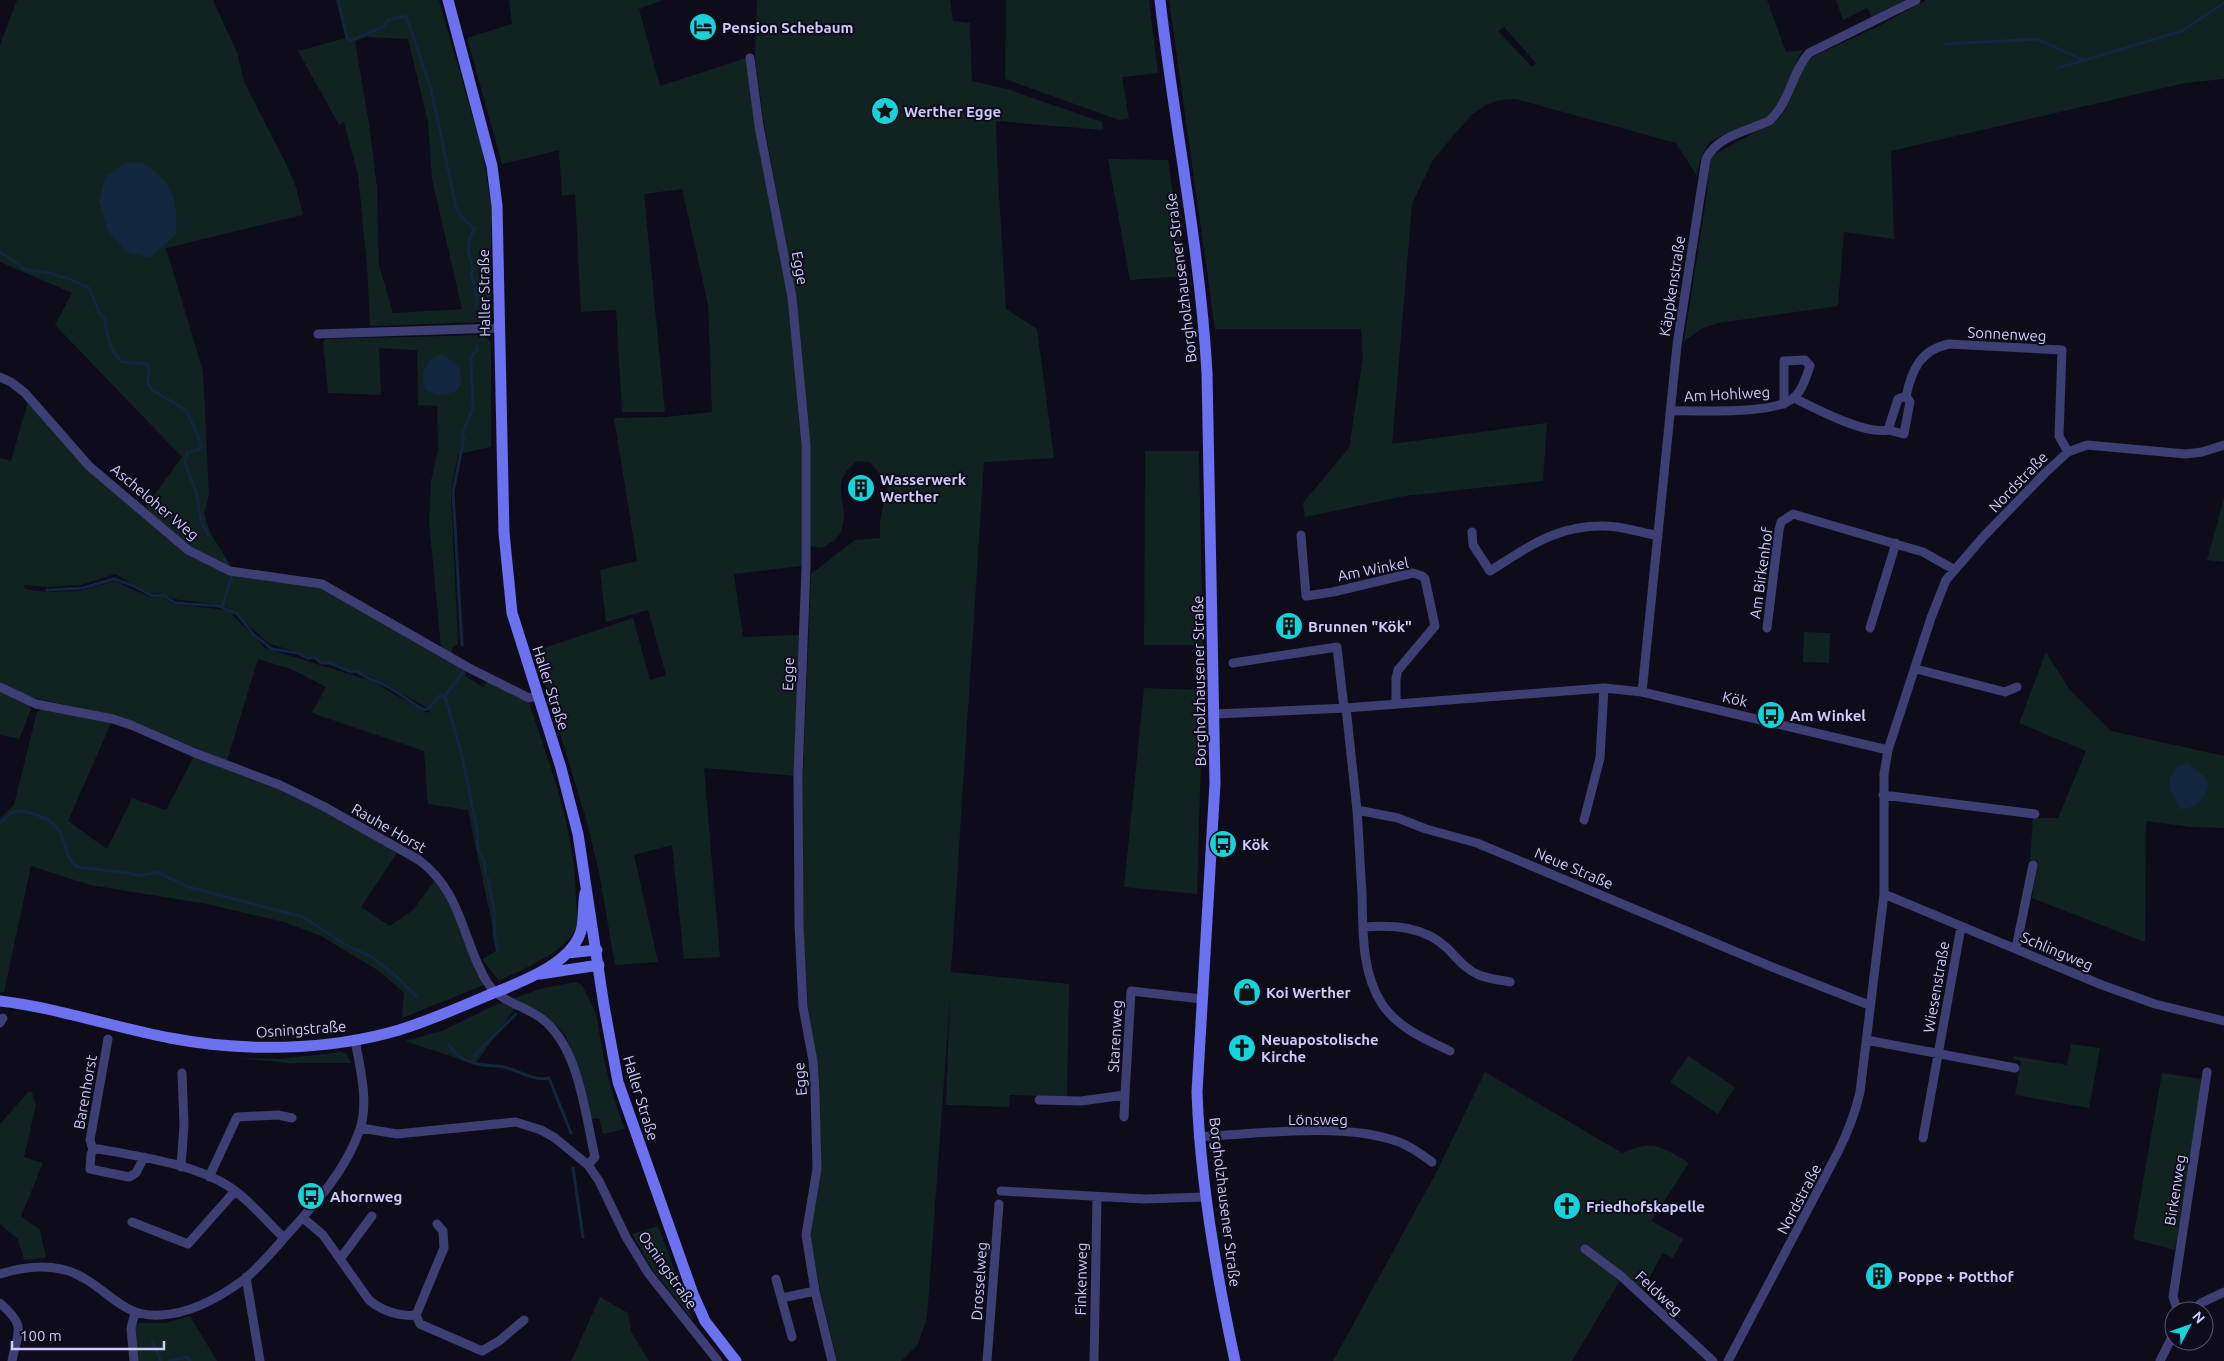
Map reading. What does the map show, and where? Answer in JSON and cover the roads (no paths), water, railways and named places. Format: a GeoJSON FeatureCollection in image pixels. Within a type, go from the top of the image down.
{"type":"FeatureCollection","features":[{"type":"Feature","properties":{"kind":"street","name":"Haller Straße"},"geometry":{"type":"LineString","coordinates":[[448,0],[492,166],[497,206],[503,524],[506,574],[512,613],[561,768],[578,834],[618,1082],[664,1216],[705,1321],[736,1361]]}},
{"type":"Feature","properties":{"kind":"street","name":"Borgholzhausener Straße"},"geometry":{"type":"LineString","coordinates":[[1160,0],[1204,320],[1209,427],[1215,783],[1197,1092],[1198,1137],[1219,1284],[1235,1361]]}},
{"type":"Feature","properties":{"kind":"street","name":"Käppkenstraße"},"geometry":{"type":"LineString","coordinates":[[1642,692],[1677,345],[1706,159],[1710,150],[1718,142],[1769,122],[1775,116],[1786,100],[1800,64],[1809,53],[1916,0]]}},
{"type":"Feature","properties":{"kind":"street","name":"Egge"},"geometry":{"type":"LineString","coordinates":[[750,58],[759,126],[792,297],[806,445],[806,568],[798,776],[799,909],[803,1007],[813,1061],[817,1169],[806,1234],[815,1291],[832,1361]]}},
{"type":"Feature","properties":{"kind":"street"},"geometry":{"type":"LineString","coordinates":[[318,334],[500,328]]}},
{"type":"Feature","properties":{"kind":"street","name":"Sonnenweg"},"geometry":{"type":"LineString","coordinates":[[1794,398],[1827,415],[1879,432],[1888,430],[1904,434],[1910,402],[1906,396],[1911,374],[1925,354],[1936,347],[1949,344],[2062,350],[2059,436],[2068,452]]}},
{"type":"Feature","properties":{"kind":"street","name":"Am Hohlweg"},"geometry":{"type":"LineString","coordinates":[[1671,410],[1752,410],[1784,404],[1794,398],[1803,385],[1810,366],[1805,360],[1784,361],[1784,404]]}},
{"type":"Feature","properties":{"kind":"street","name":"Ascheloher Weg"},"geometry":{"type":"LineString","coordinates":[[0,377],[11,382],[25,393],[89,466],[188,550],[230,570],[322,584],[469,668],[529,698],[538,696]]}},
{"type":"Feature","properties":{"kind":"street","name":"Sonnenweg"},"geometry":{"type":"LineString","coordinates":[[1888,430],[1898,399],[1906,396]]}},
{"type":"Feature","properties":{"kind":"street","name":"Nordstraße"},"geometry":{"type":"LineString","coordinates":[[1728,1361],[1852,1123],[1860,1092],[1869,1005],[1884,894],[1883,795],[1888,750],[1938,597],[1946,580],[2044,473],[2068,452],[2087,445],[2186,454],[2202,452],[2224,445]]}},
{"type":"Feature","properties":{"kind":"street","name":"Am Birkenhof"},"geometry":{"type":"LineString","coordinates":[[1767,628],[1779,530],[1786,517],[1793,514],[1799,514],[1923,552],[1955,570]]}},
{"type":"Feature","properties":{"kind":"street"},"geometry":{"type":"LineString","coordinates":[[1472,532],[1473,545],[1490,572],[1530,545],[1552,534],[1577,527],[1617,527],[1658,536]]}},
{"type":"Feature","properties":{"kind":"street","name":"Am Winkel"},"geometry":{"type":"LineString","coordinates":[[1301,535],[1306,596],[1333,592],[1413,573],[1422,576],[1425,580],[1435,626],[1398,670],[1396,678],[1396,704]]}},
{"type":"Feature","properties":{"kind":"street"},"geometry":{"type":"LineString","coordinates":[[1870,628],[1896,543]]}},
{"type":"Feature","properties":{"kind":"street"},"geometry":{"type":"LineString","coordinates":[[1233,663],[1337,647],[1357,810],[1367,968],[1382,1004],[1396,1020],[1415,1034],[1450,1051]]}},
{"type":"Feature","properties":{"kind":"street"},"geometry":{"type":"LineString","coordinates":[[1916,669],[2005,692],[2017,688]]}},
{"type":"Feature","properties":{"kind":"street","name":"Rauhe Horst"},"geometry":{"type":"LineString","coordinates":[[0,687],[36,704],[113,719],[131,725],[195,753],[280,785],[323,806],[419,860],[431,869],[448,891],[484,977],[493,991],[505,1000],[542,1019],[558,1035],[567,1048],[579,1088],[595,1157],[588,1165]]}},
{"type":"Feature","properties":{"kind":"street"},"geometry":{"type":"LineString","coordinates":[[1584,820],[1600,758],[1604,688]]}},
{"type":"Feature","properties":{"kind":"street","name":"Kök"},"geometry":{"type":"LineString","coordinates":[[1215,714],[1345,708],[1604,688],[1642,692],[1888,750]]}},
{"type":"Feature","properties":{"kind":"street"},"geometry":{"type":"LineString","coordinates":[[1883,795],[2035,814]]}},
{"type":"Feature","properties":{"kind":"street","name":"Neue Straße"},"geometry":{"type":"LineString","coordinates":[[1357,810],[1398,818],[1426,829],[1477,843],[1772,967],[1869,1005]]}},
{"type":"Feature","properties":{"kind":"street"},"geometry":{"type":"LineString","coordinates":[[2016,948],[2032,865]]}},
{"type":"Feature","properties":{"kind":"street","name":"Osningstraße"},"geometry":{"type":"LineString","coordinates":[[0,1001],[33,1006],[169,1038],[218,1046],[277,1048],[355,1040],[397,1030],[471,1003],[538,974],[567,953],[577,940],[582,927],[586,879]]}},
{"type":"Feature","properties":{"kind":"street","name":"Schlingweg"},"geometry":{"type":"LineString","coordinates":[[1884,894],[2102,984],[2156,1004],[2224,1021]]}},
{"type":"Feature","properties":{"kind":"street"},"geometry":{"type":"LineString","coordinates":[[1363,927],[1401,926],[1418,932],[1440,942],[1470,970],[1480,975],[1510,982]]}},
{"type":"Feature","properties":{"kind":"street","name":"Wiesenstraße"},"geometry":{"type":"LineString","coordinates":[[1923,1138],[1961,927]]}},
{"type":"Feature","properties":{"kind":"street"},"geometry":{"type":"LineString","coordinates":[[567,953],[597,950]]}},
{"type":"Feature","properties":{"kind":"street","name":"Osningstraße"},"geometry":{"type":"LineString","coordinates":[[538,974],[599,965]]}},
{"type":"Feature","properties":{"kind":"street","name":"Starenweg"},"geometry":{"type":"LineString","coordinates":[[1124,1117],[1131,991],[1202,999]]}},
{"type":"Feature","properties":{"kind":"street","name":"Barenhorst"},"geometry":{"type":"LineString","coordinates":[[94,1150],[90,1140],[108,1039]]}},
{"type":"Feature","properties":{"kind":"street"},"geometry":{"type":"LineString","coordinates":[[0,1274],[40,1266],[68,1270],[88,1280],[113,1301],[135,1313],[160,1315],[179,1312],[203,1303],[246,1277],[303,1218],[347,1160],[361,1128],[363,1088],[355,1040]]}},
{"type":"Feature","properties":{"kind":"street"},"geometry":{"type":"LineString","coordinates":[[1866,1040],[1938,1053]]}},
{"type":"Feature","properties":{"kind":"street","name":"Wiesenstraße"},"geometry":{"type":"LineString","coordinates":[[1938,1053],[2015,1068]]}},
{"type":"Feature","properties":{"kind":"street","name":"Birkenweg"},"geometry":{"type":"LineString","coordinates":[[2174,1301],[2173,1297],[2207,1072]]}},
{"type":"Feature","properties":{"kind":"street"},"geometry":{"type":"LineString","coordinates":[[181,1167],[184,1125],[182,1073]]}},
{"type":"Feature","properties":{"kind":"street"},"geometry":{"type":"LineString","coordinates":[[1039,1100],[1081,1101],[1125,1095]]}},
{"type":"Feature","properties":{"kind":"street"},"geometry":{"type":"LineString","coordinates":[[209,1177],[237,1117],[278,1114],[292,1118]]}},
{"type":"Feature","properties":{"kind":"street","name":"Osningstraße"},"geometry":{"type":"LineString","coordinates":[[361,1128],[398,1134],[516,1122],[541,1130],[588,1165],[599,1181],[626,1238],[648,1273],[718,1361]]}},
{"type":"Feature","properties":{"kind":"street","name":"Lönsweg"},"geometry":{"type":"LineString","coordinates":[[1198,1137],[1324,1131],[1369,1134],[1396,1141],[1432,1162]]}},
{"type":"Feature","properties":{"kind":"street","name":"Barenhorst"},"geometry":{"type":"LineString","coordinates":[[94,1150],[98,1149],[144,1157],[209,1177],[236,1191],[284,1238]]}},
{"type":"Feature","properties":{"kind":"street","name":"Barenhorst"},"geometry":{"type":"LineString","coordinates":[[94,1150],[91,1154],[90,1169],[128,1177],[136,1173],[144,1157]]}},
{"type":"Feature","properties":{"kind":"street"},"geometry":{"type":"LineString","coordinates":[[132,1222],[188,1244],[236,1191]]}},
{"type":"Feature","properties":{"kind":"street"},"geometry":{"type":"LineString","coordinates":[[1001,1191],[1097,1198],[1206,1197]]}},
{"type":"Feature","properties":{"kind":"street","name":"Finkenweg"},"geometry":{"type":"LineString","coordinates":[[1094,1361],[1097,1198]]}},
{"type":"Feature","properties":{"kind":"street","name":"Drosselweg"},"geometry":{"type":"LineString","coordinates":[[987,1361],[999,1204]]}},
{"type":"Feature","properties":{"kind":"street"},"geometry":{"type":"LineString","coordinates":[[340,1259],[372,1216]]}},
{"type":"Feature","properties":{"kind":"street"},"geometry":{"type":"LineString","coordinates":[[303,1218],[323,1235],[374,1305],[403,1316],[416,1315]]}},
{"type":"Feature","properties":{"kind":"street"},"geometry":{"type":"LineString","coordinates":[[437,1224],[443,1231],[444,1248],[416,1315],[420,1324],[482,1351],[500,1342],[524,1320]]}},
{"type":"Feature","properties":{"kind":"street","name":"Feldweg"},"geometry":{"type":"LineString","coordinates":[[1584,1249],[1621,1276],[1713,1361]]}},
{"type":"Feature","properties":{"kind":"street"},"geometry":{"type":"LineString","coordinates":[[246,1277],[260,1361]]}},
{"type":"Feature","properties":{"kind":"street"},"geometry":{"type":"LineString","coordinates":[[776,1279],[792,1337]]}},
{"type":"Feature","properties":{"kind":"street"},"geometry":{"type":"LineString","coordinates":[[782,1298],[815,1291]]}},
{"type":"Feature","properties":{"kind":"street"},"geometry":{"type":"LineString","coordinates":[[2205,1301],[2224,1292]]}},
{"type":"Feature","properties":{"kind":"street"},"geometry":{"type":"LineString","coordinates":[[0,1303],[13,1315],[19,1327],[12,1361]]}},
{"type":"Feature","properties":{"kind":"street"},"geometry":{"type":"LineString","coordinates":[[134,1361],[131,1328],[135,1313]]}},
{"type":"Feature","properties":{"kind":"water"},"geometry":{"type":"Polygon","coordinates":[[[142,162],[167,184],[176,210],[176,234],[150,258],[126,252],[108,231],[99,201],[105,177],[124,163],[142,162]]]}},
{"type":"Feature","properties":{"kind":"water"},"geometry":{"type":"Polygon","coordinates":[[[441,354],[445,355],[460,368],[461,385],[455,392],[437,396],[425,389],[422,372],[430,360],[441,354]]]}},
{"type":"Feature","properties":{"kind":"water"},"geometry":{"type":"Polygon","coordinates":[[[2188,763],[2204,776],[2209,787],[2198,803],[2185,809],[2180,809],[2170,789],[2170,777],[2178,766],[2188,763]]]}},
{"type":"Feature","properties":{"kind":"waterway"},"geometry":{"type":"LineString","coordinates":[[338,0],[347,37],[350,41],[384,26],[388,20],[405,16],[407,19],[431,89],[456,207],[461,216],[475,229],[470,237],[468,250],[477,296],[476,307]]}},
{"type":"Feature","properties":{"kind":"waterway"},"geometry":{"type":"LineString","coordinates":[[2058,68],[2182,31],[2224,3]]}},
{"type":"Feature","properties":{"kind":"waterway"},"geometry":{"type":"LineString","coordinates":[[1944,44],[2037,39],[2081,59]]}},
{"type":"Feature","properties":{"kind":"waterway"},"geometry":{"type":"LineString","coordinates":[[0,252],[26,270],[51,273],[89,288],[100,314],[105,319],[107,334],[113,351],[122,362],[146,364],[149,368],[148,384],[152,390],[186,410],[202,445],[200,449],[187,453],[185,463],[196,492],[201,521],[209,536]]}},
{"type":"Feature","properties":{"kind":"waterway"},"geometry":{"type":"LineString","coordinates":[[462,645],[453,492],[464,438],[462,433],[473,408],[471,357],[477,350],[477,346]]}},
{"type":"Feature","properties":{"kind":"waterway"},"geometry":{"type":"LineString","coordinates":[[224,559],[226,563]]}},
{"type":"Feature","properties":{"kind":"waterway"},"geometry":{"type":"LineString","coordinates":[[222,607],[232,576]]}},
{"type":"Feature","properties":{"kind":"waterway"},"geometry":{"type":"LineString","coordinates":[[47,590],[83,588],[114,579],[134,586],[152,596],[163,595],[175,603],[219,606],[237,614],[254,635],[272,649],[298,653],[308,658],[314,657],[322,663],[330,663],[351,672],[357,671],[424,710],[429,708],[439,696],[445,696],[463,760],[477,829],[478,849],[484,860],[486,877],[488,879],[494,908],[495,940],[498,950]]}},
{"type":"Feature","properties":{"kind":"waterway"},"geometry":{"type":"LineString","coordinates":[[445,696],[462,673]]}},
{"type":"Feature","properties":{"kind":"waterway"},"geometry":{"type":"LineString","coordinates":[[0,823],[10,814],[17,812],[30,813],[50,821],[61,834],[70,859],[77,867],[139,875],[157,872],[188,887],[303,917],[346,945],[372,957],[397,977],[417,997]]}},
{"type":"Feature","properties":{"kind":"waterway"},"geometry":{"type":"LineString","coordinates":[[472,1062],[476,1054],[516,1014]]}},
{"type":"Feature","properties":{"kind":"waterway"},"geometry":{"type":"LineString","coordinates":[[449,1045],[455,1053],[468,1061],[509,1068],[532,1077],[549,1078],[571,1133]]}},
{"type":"Feature","properties":{"kind":"waterway"},"geometry":{"type":"LineString","coordinates":[[573,1168],[583,1237]]}},
{"type":"Feature","properties":{"kind":"waterway"},"geometry":{"type":"LineString","coordinates":[[152,1341],[161,1361]]}},
{"type":"Feature","properties":{"kind":"waterway"},"geometry":{"type":"LineString","coordinates":[[169,1361],[187,1357],[190,1361]]}},
{"type":"Feature","properties":{"kind":"place","name":"Pension Schebaum"},"geometry":{"type":"Point","coordinates":[703,27]}},
{"type":"Feature","properties":{"kind":"place","name":"Werther Egge"},"geometry":{"type":"Point","coordinates":[885,111]}},
{"type":"Feature","properties":{"kind":"place","name":"Wasserwerk Werther"},"geometry":{"type":"Point","coordinates":[861,488]}},
{"type":"Feature","properties":{"kind":"place","name":"Brunnen \"Kök\""},"geometry":{"type":"Point","coordinates":[1289,626]}},
{"type":"Feature","properties":{"kind":"place","name":"Am Winkel"},"geometry":{"type":"Point","coordinates":[1771,715]}},
{"type":"Feature","properties":{"kind":"place","name":"Kök"},"geometry":{"type":"Point","coordinates":[1223,844]}},
{"type":"Feature","properties":{"kind":"place","name":"Koi Werther"},"geometry":{"type":"Point","coordinates":[1247,992]}},
{"type":"Feature","properties":{"kind":"place","name":"Neuapostolische Kirche"},"geometry":{"type":"Point","coordinates":[1242,1048]}},
{"type":"Feature","properties":{"kind":"place","name":"Ahornweg"},"geometry":{"type":"Point","coordinates":[311,1196]}},
{"type":"Feature","properties":{"kind":"place","name":"Friedhofskapelle"},"geometry":{"type":"Point","coordinates":[1567,1206]}},
{"type":"Feature","properties":{"kind":"place","name":"Poppe + Potthof"},"geometry":{"type":"Point","coordinates":[1879,1276]}}]}
